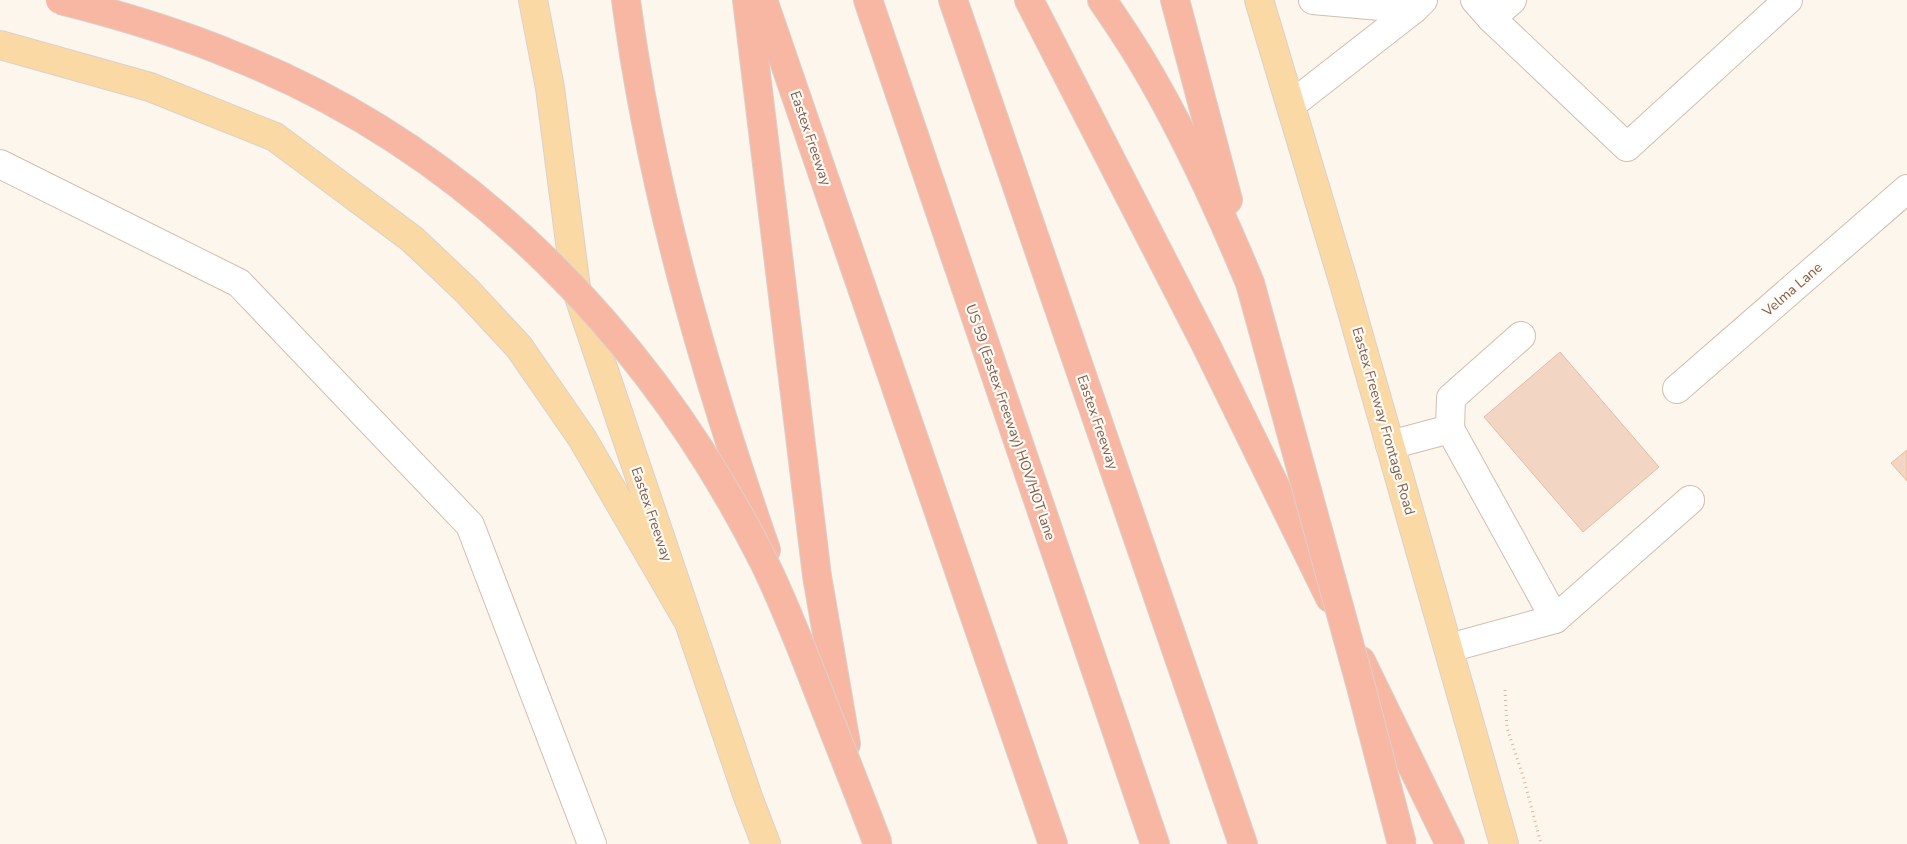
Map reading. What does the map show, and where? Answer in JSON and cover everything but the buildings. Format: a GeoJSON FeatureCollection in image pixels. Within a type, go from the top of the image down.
{"type":"FeatureCollection","features":[{"type":"Feature","properties":{"kind":"highway"},"geometry":{"type":"LineString","coordinates":[[60,0],[133,20],[204,44],[287,79],[377,128],[437,168],[480,201],[519,234],[587,302],[654,382],[680,418],[726,491],[786,608]]}},
{"type":"Feature","properties":{"kind":"highway"},"geometry":{"type":"LineString","coordinates":[[626,0],[651,148],[678,263],[699,340],[735,457],[786,608],[878,844]]}},
{"type":"Feature","properties":{"kind":"highway"},"geometry":{"type":"LineString","coordinates":[[747,0],[817,576],[863,844]]}},
{"type":"Feature","properties":{"kind":"highway","name":"Eastex Freeway"},"geometry":{"type":"LineString","coordinates":[[763,0],[1053,844]]}},
{"type":"Feature","properties":{"kind":"highway","name":"US 59 (Eastex Freeway) HOV/HOT lane"},"geometry":{"type":"LineString","coordinates":[[868,0],[1155,844]]}},
{"type":"Feature","properties":{"kind":"highway","name":"Eastex Freeway"},"geometry":{"type":"LineString","coordinates":[[953,0],[1243,844]]}},
{"type":"Feature","properties":{"kind":"highway"},"geometry":{"type":"LineString","coordinates":[[1029,0],[1206,345],[1450,844]]}},
{"type":"Feature","properties":{"kind":"highway"},"geometry":{"type":"LineString","coordinates":[[1102,0],[1140,58],[1171,113],[1227,228],[1250,283]]}},
{"type":"Feature","properties":{"kind":"highway"},"geometry":{"type":"LineString","coordinates":[[1174,0],[1402,844]]}},
{"type":"Feature","properties":{"kind":"main road","name":"Eastex Freeway"},"geometry":{"type":"LineString","coordinates":[[533,0],[550,88],[576,288],[687,619],[766,844]]}},
{"type":"Feature","properties":{"kind":"main road","name":"Eastex Freeway Frontage Road"},"geometry":{"type":"LineString","coordinates":[[1259,0],[1449,648],[1504,844]]}},
{"type":"Feature","properties":{"kind":"main road"},"geometry":{"type":"LineString","coordinates":[[0,45],[150,87],[275,137],[412,239],[466,291],[519,347],[582,438],[687,619]]}},
{"type":"Feature","properties":{"kind":"street"},"geometry":{"type":"LineString","coordinates":[[1314,0],[1419,5]]}},
{"type":"Feature","properties":{"kind":"street"},"geometry":{"type":"LineString","coordinates":[[1512,0],[1483,9],[1627,146],[1788,0]]}},
{"type":"Feature","properties":{"kind":"street"},"geometry":{"type":"LineString","coordinates":[[1291,105],[1419,5]]}},
{"type":"Feature","properties":{"kind":"street"},"geometry":{"type":"LineString","coordinates":[[0,164],[239,283],[470,525],[592,844]]}},
{"type":"Feature","properties":{"kind":"street","name":"Velma Lane"},"geometry":{"type":"LineString","coordinates":[[1677,389],[1907,189]]}},
{"type":"Feature","properties":{"kind":"street"},"geometry":{"type":"LineString","coordinates":[[1521,336],[1450,398],[1450,429],[1555,620]]}},
{"type":"Feature","properties":{"kind":"street"},"geometry":{"type":"LineString","coordinates":[[1390,445],[1450,429]]}},
{"type":"Feature","properties":{"kind":"street"},"geometry":{"type":"LineString","coordinates":[[1449,648],[1555,620],[1690,500]]}},
{"type":"Feature","properties":{"kind":"path"},"geometry":{"type":"LineString","coordinates":[[1505,690],[1507,728],[1523,776],[1541,844]]}}]}
